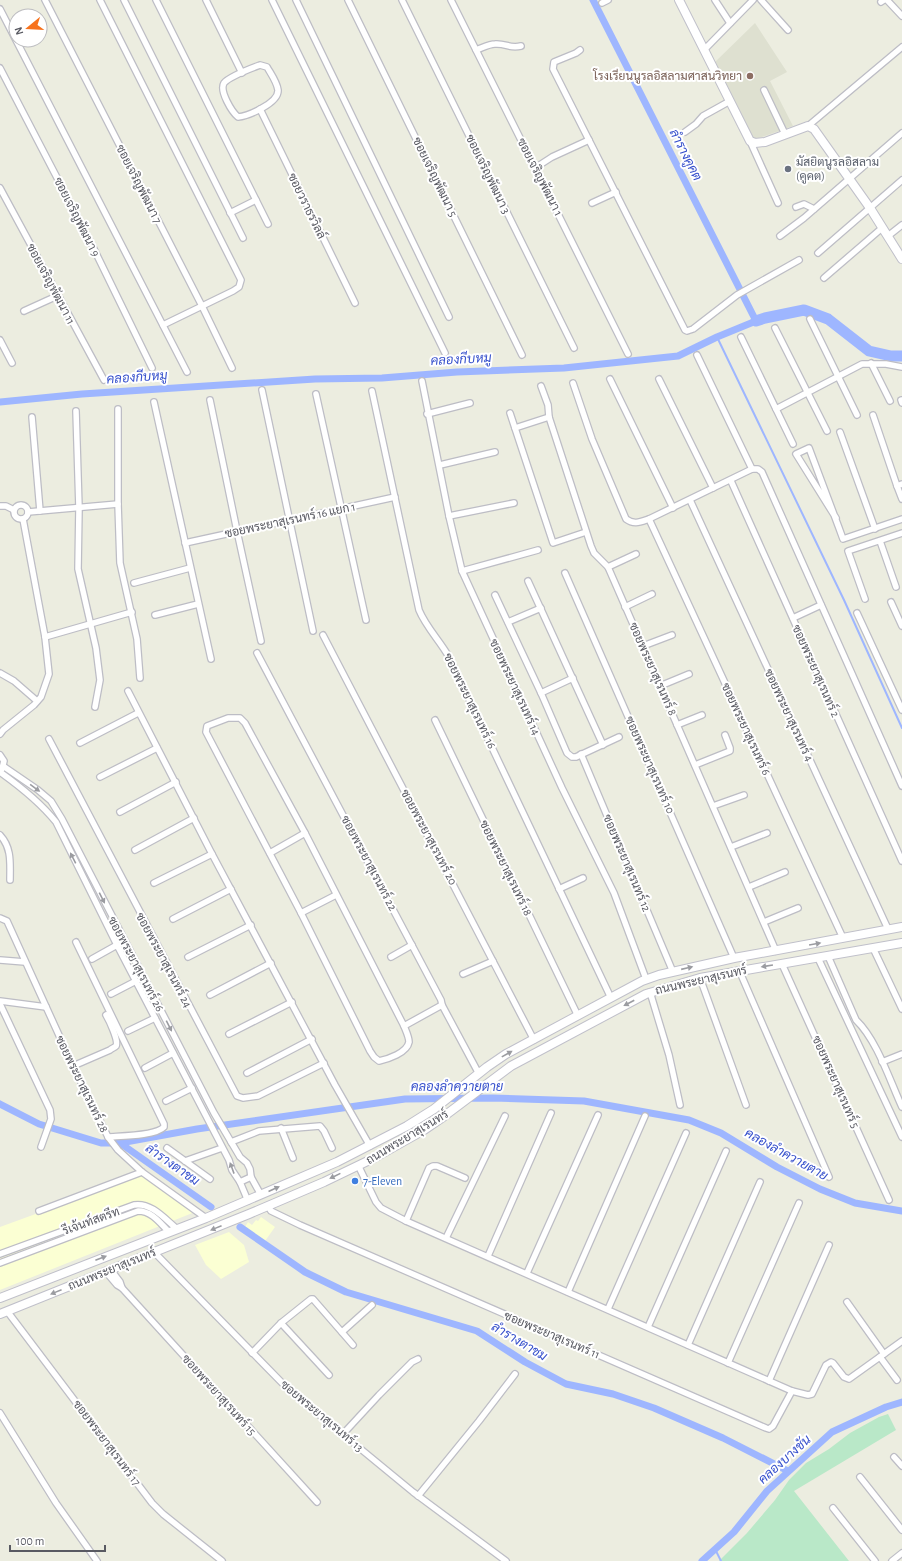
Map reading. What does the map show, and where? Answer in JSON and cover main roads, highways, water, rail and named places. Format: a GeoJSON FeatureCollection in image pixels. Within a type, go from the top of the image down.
{"type":"FeatureCollection","features":[{"type":"Feature","properties":{"kind":"waterway","name":"คลองกีบหมู"},"geometry":{"type":"LineString","coordinates":[[0,402],[82,394],[315,379],[382,378],[457,372],[564,368],[678,356],[717,337],[756,321],[593,0]]}},
{"type":"Feature","properties":{"kind":"waterway","name":"คลองกีบหมู"},"geometry":{"type":"LineString","coordinates":[[756,321],[804,310],[828,319],[869,351],[891,356],[902,356]]}},
{"type":"Feature","properties":{"kind":"waterway"},"geometry":{"type":"LineString","coordinates":[[717,337],[844,600],[902,728]]}},
{"type":"Feature","properties":{"kind":"waterway","name":"คลองลำควายตาย"},"geometry":{"type":"LineString","coordinates":[[0,1104],[39,1124],[101,1143],[120,1143],[197,1129],[405,1099],[493,1098],[584,1101],[689,1120],[721,1133],[777,1167],[820,1189],[855,1203],[902,1211]]}},
{"type":"Feature","properties":{"kind":"waterway","name":"ลำรางตาชม"},"geometry":{"type":"LineString","coordinates":[[120,1143],[211,1207]]}},
{"type":"Feature","properties":{"kind":"waterway","name":"ลำรางตาชม"},"geometry":{"type":"LineString","coordinates":[[240,1227],[305,1272],[346,1292],[477,1331],[525,1362],[566,1384],[613,1394],[654,1408],[723,1438],[788,1471]]}},
{"type":"Feature","properties":{"kind":"waterway","name":"คลองบางชัน"},"geometry":{"type":"LineString","coordinates":[[702,1561],[734,1532],[767,1491],[832,1432],[886,1407],[902,1402]]}},
{"type":"Feature","properties":{"kind":"waterway"},"geometry":{"type":"LineString","coordinates":[[715,1549],[721,1561]]}},
{"type":"Feature","properties":{"kind":"place","name":"โรงเรียนนูรลอิสลามศาสนวิทยา"},"geometry":{"type":"Point","coordinates":[750,76]}},
{"type":"Feature","properties":{"kind":"place","name":"มัสยิตนูรลอิสลาม (คูคต)"},"geometry":{"type":"Point","coordinates":[788,169]}},
{"type":"Feature","properties":{"kind":"place","name":"7-Eleven"},"geometry":{"type":"Point","coordinates":[355,1181]}},
{"type":"Feature","properties":{"kind":"water label","name":"ลำรางคูคต"},"geometry":{"type":"Point","coordinates":[685,155]}}]}
